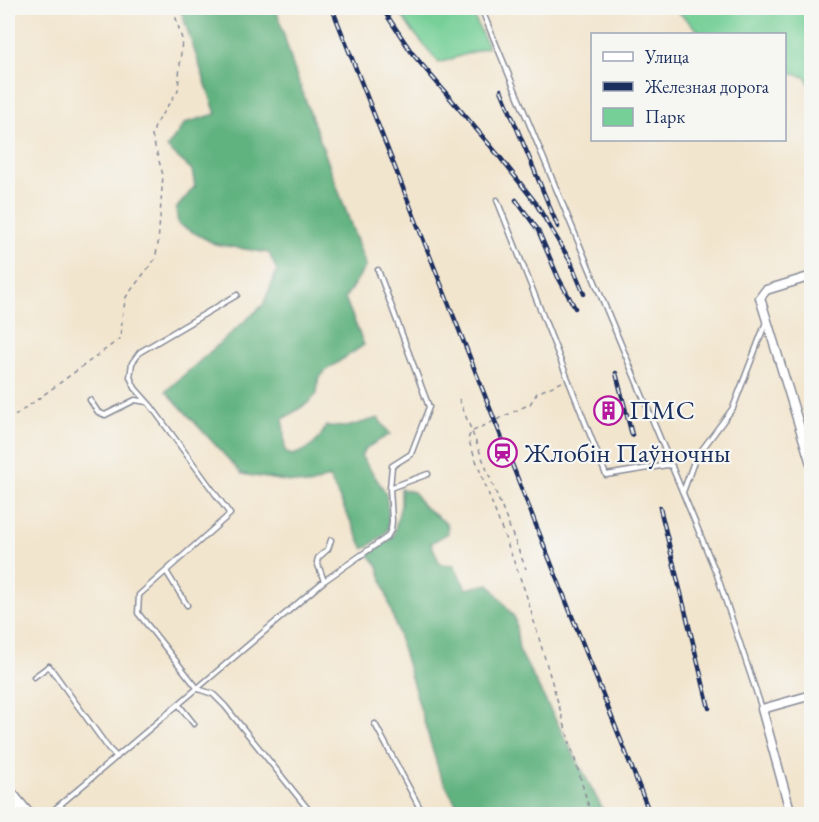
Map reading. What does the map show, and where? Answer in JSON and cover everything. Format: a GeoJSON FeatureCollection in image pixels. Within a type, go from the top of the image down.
{"type":"FeatureCollection","features":[{"type":"Feature","properties":{"kind":"main road"},"geometry":{"type":"LineString","coordinates":[[8,791],[27,814]]}},
{"type":"Feature","properties":{"kind":"street"},"geometry":{"type":"LineString","coordinates":[[812,276],[766,290],[759,298],[812,467]]}},
{"type":"Feature","properties":{"kind":"street"},"geometry":{"type":"LineString","coordinates":[[791,814],[762,710],[812,695]]}},
{"type":"Feature","properties":{"kind":"lane"},"geometry":{"type":"LineString","coordinates":[[481,8],[717,575],[762,710]]}},
{"type":"Feature","properties":{"kind":"lane"},"geometry":{"type":"LineString","coordinates":[[497,200],[606,475],[667,465],[673,467]]}},
{"type":"Feature","properties":{"kind":"lane"},"geometry":{"type":"LineString","coordinates":[[50,814],[324,581],[387,537],[392,521],[390,488],[392,466],[411,454],[429,407],[378,270]]}},
{"type":"Feature","properties":{"kind":"lane"},"geometry":{"type":"LineString","coordinates":[[237,295],[140,352],[132,363],[130,376],[135,388],[148,402],[230,514],[139,595],[138,613],[198,689],[213,694],[225,706],[312,814]]}},
{"type":"Feature","properties":{"kind":"lane"},"geometry":{"type":"LineString","coordinates":[[683,492],[695,459],[733,408],[767,322]]}},
{"type":"Feature","properties":{"kind":"lane"},"geometry":{"type":"LineString","coordinates":[[90,400],[98,412],[105,415],[135,400],[148,402]]}},
{"type":"Feature","properties":{"kind":"lane"},"geometry":{"type":"LineString","coordinates":[[390,488],[428,474]]}},
{"type":"Feature","properties":{"kind":"lane"},"geometry":{"type":"LineString","coordinates":[[324,581],[317,562],[318,558],[328,549],[331,540]]}},
{"type":"Feature","properties":{"kind":"lane"},"geometry":{"type":"LineString","coordinates":[[166,571],[187,605]]}},
{"type":"Feature","properties":{"kind":"lane"},"geometry":{"type":"LineString","coordinates":[[33,676],[49,666],[117,757]]}},
{"type":"Feature","properties":{"kind":"lane"},"geometry":{"type":"LineString","coordinates":[[179,705],[194,724]]}},
{"type":"Feature","properties":{"kind":"lane"},"geometry":{"type":"LineString","coordinates":[[375,724],[423,814]]}},
{"type":"Feature","properties":{"kind":"lane"},"geometry":{"type":"LineString","coordinates":[[60,806],[67,814]]}},
{"type":"Feature","properties":{"kind":"path"},"geometry":{"type":"LineString","coordinates":[[8,422],[122,338],[126,297],[155,259],[163,175],[152,136],[156,123],[178,90],[182,39],[173,8]]}},
{"type":"Feature","properties":{"kind":"path"},"geometry":{"type":"LineString","coordinates":[[568,379],[537,393],[530,404],[472,432],[468,439],[525,591],[591,814]]}},
{"type":"Feature","properties":{"kind":"path"},"geometry":{"type":"LineString","coordinates":[[459,399],[526,569]]}},
{"type":"Feature","properties":{"kind":"green space"},"geometry":{"type":"Polygon","coordinates":[[[180,8],[276,8],[293,66],[366,266],[345,298],[364,345],[326,370],[318,380],[317,394],[308,403],[283,419],[285,452],[292,455],[313,445],[326,426],[347,427],[378,418],[390,434],[366,448],[361,456],[386,493],[389,519],[388,529],[383,536],[364,549],[329,477],[310,485],[242,474],[166,391],[263,305],[277,271],[269,253],[215,244],[178,224],[176,209],[195,186],[192,170],[167,148],[185,123],[216,114],[180,8]]]}},
{"type":"Feature","properties":{"kind":"green space"},"geometry":{"type":"Polygon","coordinates":[[[397,8],[470,8],[488,47],[439,63],[410,28],[397,8]]]}},
{"type":"Feature","properties":{"kind":"green space"},"geometry":{"type":"Polygon","coordinates":[[[674,8],[811,8],[811,89],[806,77],[786,72],[786,33],[701,33],[674,8]]]}},
{"type":"Feature","properties":{"kind":"green space"},"geometry":{"type":"Polygon","coordinates":[[[401,489],[414,492],[422,505],[447,524],[448,533],[431,543],[440,564],[454,565],[466,589],[489,584],[515,618],[519,650],[605,814],[455,814],[459,809],[440,775],[378,566],[369,555],[393,537],[401,505],[401,489]]]}},
{"type":"Feature","properties":{"kind":"railway"},"geometry":{"type":"LineString","coordinates":[[332,8],[650,814]]}},
{"type":"Feature","properties":{"kind":"railway"},"geometry":{"type":"LineString","coordinates":[[382,8],[412,53],[535,202],[572,264]]}},
{"type":"Feature","properties":{"kind":"railway"},"geometry":{"type":"LineString","coordinates":[[501,90],[558,227]]}},
{"type":"Feature","properties":{"kind":"railway"},"geometry":{"type":"LineString","coordinates":[[516,200],[538,230],[558,277],[575,308]]}},
{"type":"Feature","properties":{"kind":"railway"},"geometry":{"type":"LineString","coordinates":[[569,258],[584,294]]}},
{"type":"Feature","properties":{"kind":"railway"},"geometry":{"type":"LineString","coordinates":[[616,373],[632,435]]}},
{"type":"Feature","properties":{"kind":"railway"},"geometry":{"type":"LineString","coordinates":[[660,508],[709,708]]}},
{"type":"Feature","properties":{"kind":"place","name":"ПМС"},"geometry":{"type":"Point","coordinates":[608,410]}},
{"type":"Feature","properties":{"kind":"place","name":"Жлобін Паўночны"},"geometry":{"type":"Point","coordinates":[503,453]}}]}
